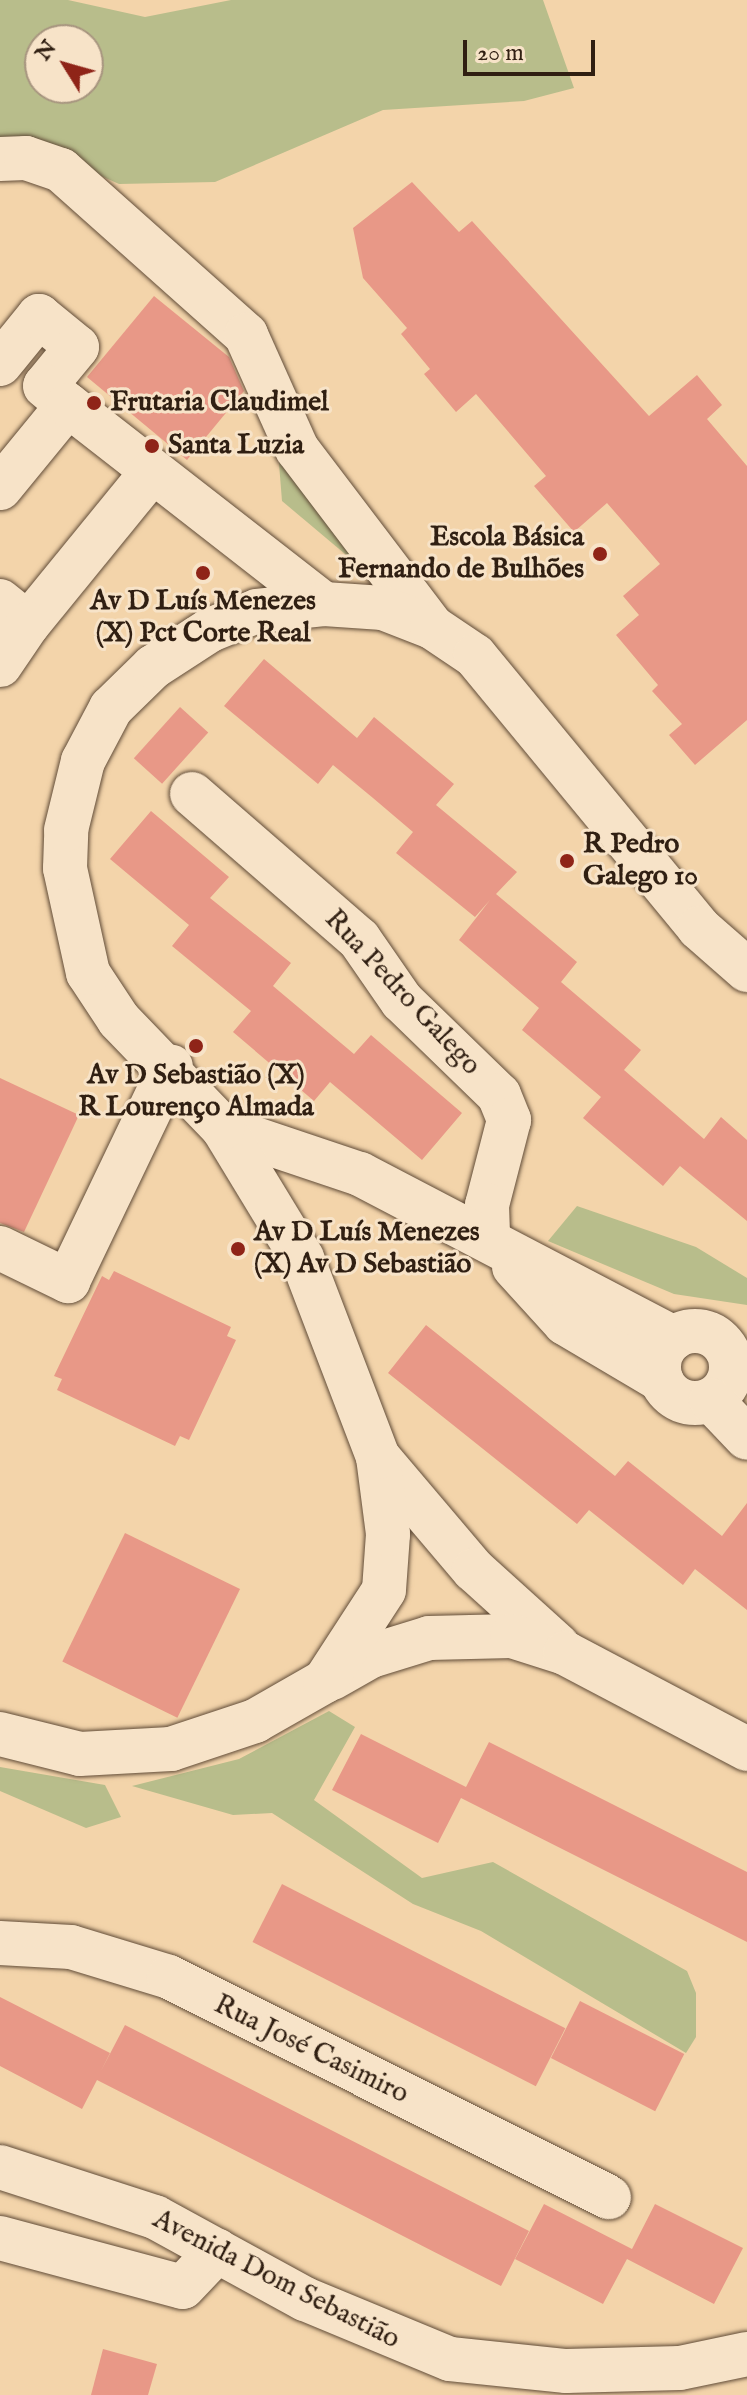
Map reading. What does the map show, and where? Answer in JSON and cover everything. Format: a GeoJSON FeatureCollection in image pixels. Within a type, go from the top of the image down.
{"type":"FeatureCollection","features":[{"type":"Feature","properties":{"kind":"street"},"geometry":{"type":"LineString","coordinates":[[0,159],[26,158],[61,170],[227,314],[246,335],[297,449],[432,627]]}},
{"type":"Feature","properties":{"kind":"street"},"geometry":{"type":"LineString","coordinates":[[0,364],[39,316],[77,347],[45,386],[151,473],[324,604]]}},
{"type":"Feature","properties":{"kind":"street"},"geometry":{"type":"LineString","coordinates":[[0,488],[68,405]]}},
{"type":"Feature","properties":{"kind":"street"},"geometry":{"type":"LineString","coordinates":[[0,665],[14,612],[151,473]]}},
{"type":"Feature","properties":{"kind":"street"},"geometry":{"type":"LineString","coordinates":[[325,1681],[384,1590],[388,1534],[378,1457],[302,1258],[223,1128],[171,1066],[119,1020],[88,973],[65,868],[83,761],[111,708],[153,667],[210,630],[257,611],[324,604],[383,608],[432,627],[475,656],[699,928],[747,970]]}},
{"type":"Feature","properties":{"kind":"street","name":"Rua Pedro Galego"},"geometry":{"type":"LineString","coordinates":[[192,794],[359,939],[402,1001],[499,1095],[509,1120],[487,1205],[488,1239]]}},
{"type":"Feature","properties":{"kind":"street"},"geometry":{"type":"LineString","coordinates":[[0,1248],[68,1281],[171,1066]]}},
{"type":"Feature","properties":{"kind":"street"},"geometry":{"type":"LineString","coordinates":[[223,1128],[360,1174],[674,1338]]}},
{"type":"Feature","properties":{"kind":"street"},"geometry":{"type":"LineString","coordinates":[[488,1239],[565,1323],[661,1380],[676,1399],[711,1400],[747,1438]]}},
{"type":"Feature","properties":{"kind":"street"},"geometry":{"type":"LineString","coordinates":[[661,1380],[660,1356],[674,1338],[697,1331],[733,1338],[731,1372],[711,1400]]}},
{"type":"Feature","properties":{"kind":"street"},"geometry":{"type":"LineString","coordinates":[[378,1457],[474,1570],[565,1653]]}},
{"type":"Feature","properties":{"kind":"street"},"geometry":{"type":"LineString","coordinates":[[0,1734],[80,1754],[171,1749],[255,1721],[371,1656],[429,1638],[512,1636],[565,1653],[747,1749]]}},
{"type":"Feature","properties":{"kind":"street","name":"Rua José Casimiro"},"geometry":{"type":"LineString","coordinates":[[0,1943],[71,1947],[169,1977],[609,2197]]}},
{"type":"Feature","properties":{"kind":"street","name":"Avenida Dom Sebastião"},"geometry":{"type":"LineString","coordinates":[[0,2167],[155,2217],[407,2346],[501,2367],[619,2382],[747,2354]]}},
{"type":"Feature","properties":{"kind":"street"},"geometry":{"type":"LineString","coordinates":[[0,2238],[183,2287],[217,2251]]}},
{"type":"Feature","properties":{"kind":"green space"},"geometry":{"type":"Polygon","coordinates":[[[0,0],[68,0],[145,17],[231,0],[543,0],[574,88],[524,101],[383,110],[215,182],[119,184],[32,145],[0,151],[0,0]]]}},
{"type":"Feature","properties":{"kind":"green space"},"geometry":{"type":"Polygon","coordinates":[[[278,451],[363,552],[351,559],[282,501],[278,451]]]}},
{"type":"Feature","properties":{"kind":"green space"},"geometry":{"type":"Polygon","coordinates":[[[577,1206],[696,1247],[747,1278],[747,1305],[674,1294],[548,1241],[577,1206]]]}},
{"type":"Feature","properties":{"kind":"green space"},"geometry":{"type":"Polygon","coordinates":[[[329,1711],[355,1727],[314,1800],[422,1878],[493,1862],[687,1971],[696,1993],[696,2037],[686,2053],[481,1931],[413,1904],[272,1813],[233,1815],[132,1786],[239,1759],[329,1711]]]}},
{"type":"Feature","properties":{"kind":"green space"},"geometry":{"type":"Polygon","coordinates":[[[0,1767],[105,1785],[121,1817],[86,1828],[0,1791],[0,1767]]]}},
{"type":"Feature","properties":{"kind":"building"},"geometry":{"type":"Polygon","coordinates":[[[412,182],[459,232],[472,221],[649,416],[697,375],[722,405],[707,419],[747,466],[747,720],[695,765],[669,735],[682,724],[652,691],[658,685],[616,635],[639,615],[623,596],[660,564],[607,503],[574,532],[534,486],[546,476],[476,394],[456,412],[424,374],[430,369],[401,334],[407,328],[363,278],[353,228],[412,182]]]}},
{"type":"Feature","properties":{"kind":"building"},"geometry":{"type":"Polygon","coordinates":[[[154,296],[229,357],[244,391],[187,460],[87,377],[154,296]]]}},
{"type":"Feature","properties":{"kind":"building"},"geometry":{"type":"Polygon","coordinates":[[[264,659],[357,738],[374,717],[454,784],[436,805],[517,872],[496,894],[577,962],[561,982],[641,1050],[624,1070],[704,1139],[721,1117],[747,1140],[747,1221],[680,1166],[663,1186],[583,1118],[601,1097],[522,1030],[539,1008],[459,940],[490,900],[475,917],[396,853],[413,832],[373,798],[333,765],[318,784],[224,706],[264,659]]]}},
{"type":"Feature","properties":{"kind":"building"},"geometry":{"type":"Polygon","coordinates":[[[180,707],[208,732],[162,784],[134,758],[180,707]]]}},
{"type":"Feature","properties":{"kind":"building"},"geometry":{"type":"Polygon","coordinates":[[[151,811],[229,877],[210,898],[291,963],[273,986],[354,1054],[371,1035],[462,1113],[422,1160],[330,1082],[314,1101],[233,1032],[251,1011],[172,946],[189,925],[110,859],[151,811]]]}},
{"type":"Feature","properties":{"kind":"building"},"geometry":{"type":"Polygon","coordinates":[[[0,1078],[79,1115],[24,1232],[0,1223],[0,1078]]]}},
{"type":"Feature","properties":{"kind":"building"},"geometry":{"type":"Polygon","coordinates":[[[114,1271],[231,1327],[227,1336],[236,1340],[189,1440],[180,1436],[175,1446],[57,1390],[62,1379],[54,1376],[102,1276],[109,1280],[114,1271]]]}},
{"type":"Feature","properties":{"kind":"building"},"geometry":{"type":"Polygon","coordinates":[[[426,1325],[615,1476],[628,1461],[722,1536],[747,1503],[747,1610],[695,1569],[683,1585],[589,1510],[577,1524],[388,1373],[426,1325]]]}},
{"type":"Feature","properties":{"kind":"building"},"geometry":{"type":"Polygon","coordinates":[[[125,1533],[240,1589],[177,1718],[62,1662],[125,1533]]]}},
{"type":"Feature","properties":{"kind":"building"},"geometry":{"type":"Polygon","coordinates":[[[361,1734],[466,1787],[489,1742],[747,1872],[747,1942],[461,1798],[438,1843],[332,1790],[361,1734]]]}},
{"type":"Feature","properties":{"kind":"building"},"geometry":{"type":"Polygon","coordinates":[[[282,1884],[565,2028],[536,2086],[252,1942],[282,1884]]]}},
{"type":"Feature","properties":{"kind":"building"},"geometry":{"type":"Polygon","coordinates":[[[0,1997],[110,2053],[101,2071],[125,2025],[529,2231],[501,2286],[97,2080],[82,2109],[0,2066],[0,1997]]]}},
{"type":"Feature","properties":{"kind":"building"},"geometry":{"type":"Polygon","coordinates":[[[580,2001],[684,2054],[655,2111],[551,2058],[580,2001]]]}},
{"type":"Feature","properties":{"kind":"building"},"geometry":{"type":"Polygon","coordinates":[[[544,2204],[632,2249],[655,2204],[743,2248],[714,2304],[627,2259],[603,2304],[515,2259],[544,2204]]]}},
{"type":"Feature","properties":{"kind":"building"},"geometry":{"type":"Polygon","coordinates":[[[103,2349],[157,2364],[148,2395],[91,2395],[103,2349]]]}},
{"type":"Feature","properties":{"kind":"place","name":"Frutaria Claudimel"},"geometry":{"type":"Point","coordinates":[94,403]}},
{"type":"Feature","properties":{"kind":"place","name":"Santa Luzia"},"geometry":{"type":"Point","coordinates":[152,446]}},
{"type":"Feature","properties":{"kind":"place","name":"Escola Básica Fernando de Bulhões"},"geometry":{"type":"Point","coordinates":[600,554]}},
{"type":"Feature","properties":{"kind":"place","name":"Av D Luís Menezes (X) Pct Corte Real"},"geometry":{"type":"Point","coordinates":[203,573]}},
{"type":"Feature","properties":{"kind":"place","name":"R Pedro Galego 10"},"geometry":{"type":"Point","coordinates":[567,861]}},
{"type":"Feature","properties":{"kind":"place","name":"Av D Sebastião (X) R Lourenço Almada"},"geometry":{"type":"Point","coordinates":[196,1046]}},
{"type":"Feature","properties":{"kind":"place","name":"Av D Luís Menezes (X) Av D Sebastião"},"geometry":{"type":"Point","coordinates":[238,1249]}}]}
